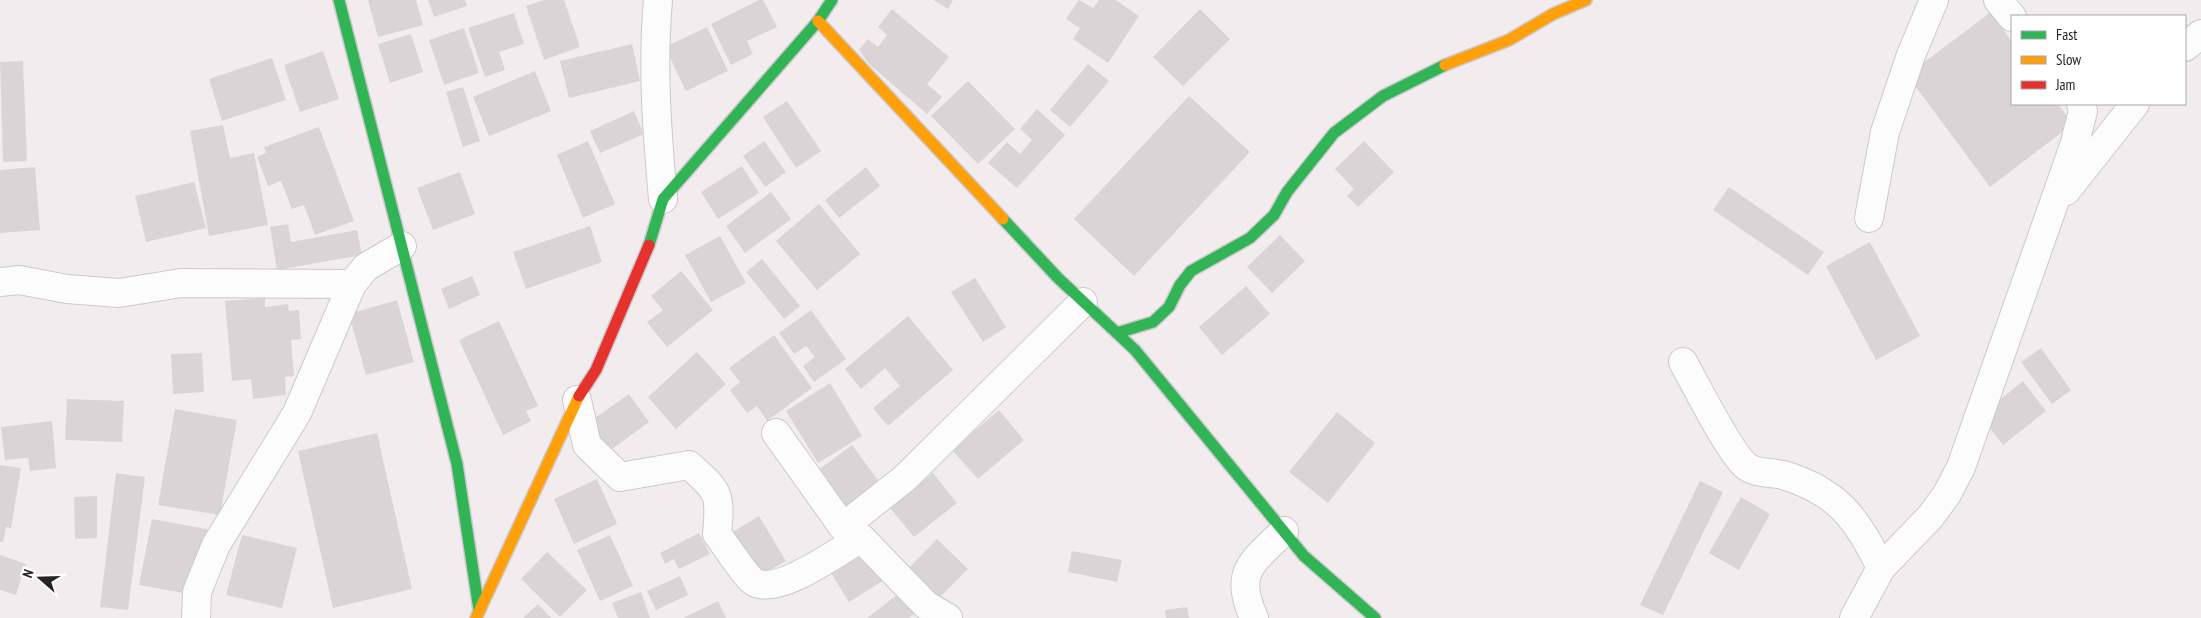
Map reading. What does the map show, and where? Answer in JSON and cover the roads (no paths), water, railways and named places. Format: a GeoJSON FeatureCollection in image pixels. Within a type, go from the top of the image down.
{"type":"FeatureCollection","features":[{"type":"Feature","properties":{"kind":"street"},"geometry":{"type":"LineString","coordinates":[[340,0],[457,464],[478,614]]}},
{"type":"Feature","properties":{"kind":"street"},"geometry":{"type":"LineString","coordinates":[[478,614],[577,400],[596,370],[646,255],[663,199],[656,113],[655,38],[658,0]]}},
{"type":"Feature","properties":{"kind":"street"},"geometry":{"type":"LineString","coordinates":[[663,199],[818,21],[832,0]]}},
{"type":"Feature","properties":{"kind":"street"},"geometry":{"type":"LineString","coordinates":[[1117,333],[1154,322],[1169,307],[1180,285],[1191,271],[1250,238],[1274,216],[1287,192],[1334,133],[1383,96],[1461,57],[1509,40],[1553,14],[1586,0]]}},
{"type":"Feature","properties":{"kind":"street"},"geometry":{"type":"LineString","coordinates":[[1869,218],[1884,132],[1911,55],[1934,0]]}},
{"type":"Feature","properties":{"kind":"street"},"geometry":{"type":"LineString","coordinates":[[1998,0],[2011,16]]}},
{"type":"Feature","properties":{"kind":"street"},"geometry":{"type":"LineString","coordinates":[[818,21],[1058,278],[1134,350],[1304,556],[1375,618]]}},
{"type":"Feature","properties":{"kind":"street"},"geometry":{"type":"LineString","coordinates":[[2186,46],[2201,34]]}},
{"type":"Feature","properties":{"kind":"street"},"geometry":{"type":"LineString","coordinates":[[1854,618],[1881,568],[1931,516],[1947,494],[1961,467],[2074,146],[2083,111],[2081,105]]}},
{"type":"Feature","properties":{"kind":"street"},"geometry":{"type":"LineString","coordinates":[[2050,212],[2134,105]]}},
{"type":"Feature","properties":{"kind":"street"},"geometry":{"type":"LineString","coordinates":[[196,618],[197,592],[216,545],[297,413],[352,284],[366,267],[402,246]]}},
{"type":"Feature","properties":{"kind":"street"},"geometry":{"type":"LineString","coordinates":[[0,282],[19,280],[67,289],[119,293],[181,282],[352,284]]}},
{"type":"Feature","properties":{"kind":"street"},"geometry":{"type":"LineString","coordinates":[[577,400],[586,445],[620,477],[689,465],[710,484],[720,503],[717,534],[754,582],[770,586],[799,575],[852,532],[1083,302]]}},
{"type":"Feature","properties":{"kind":"street"},"geometry":{"type":"LineString","coordinates":[[1683,362],[1735,453],[1747,466],[1760,472],[1782,475],[1836,500],[1868,540],[1881,568]]}},
{"type":"Feature","properties":{"kind":"street"},"geometry":{"type":"LineString","coordinates":[[776,432],[852,532],[926,605],[948,618]]}},
{"type":"Feature","properties":{"kind":"street"},"geometry":{"type":"LineString","coordinates":[[1254,618],[1247,603],[1243,582],[1253,562],[1284,532]]}}]}
